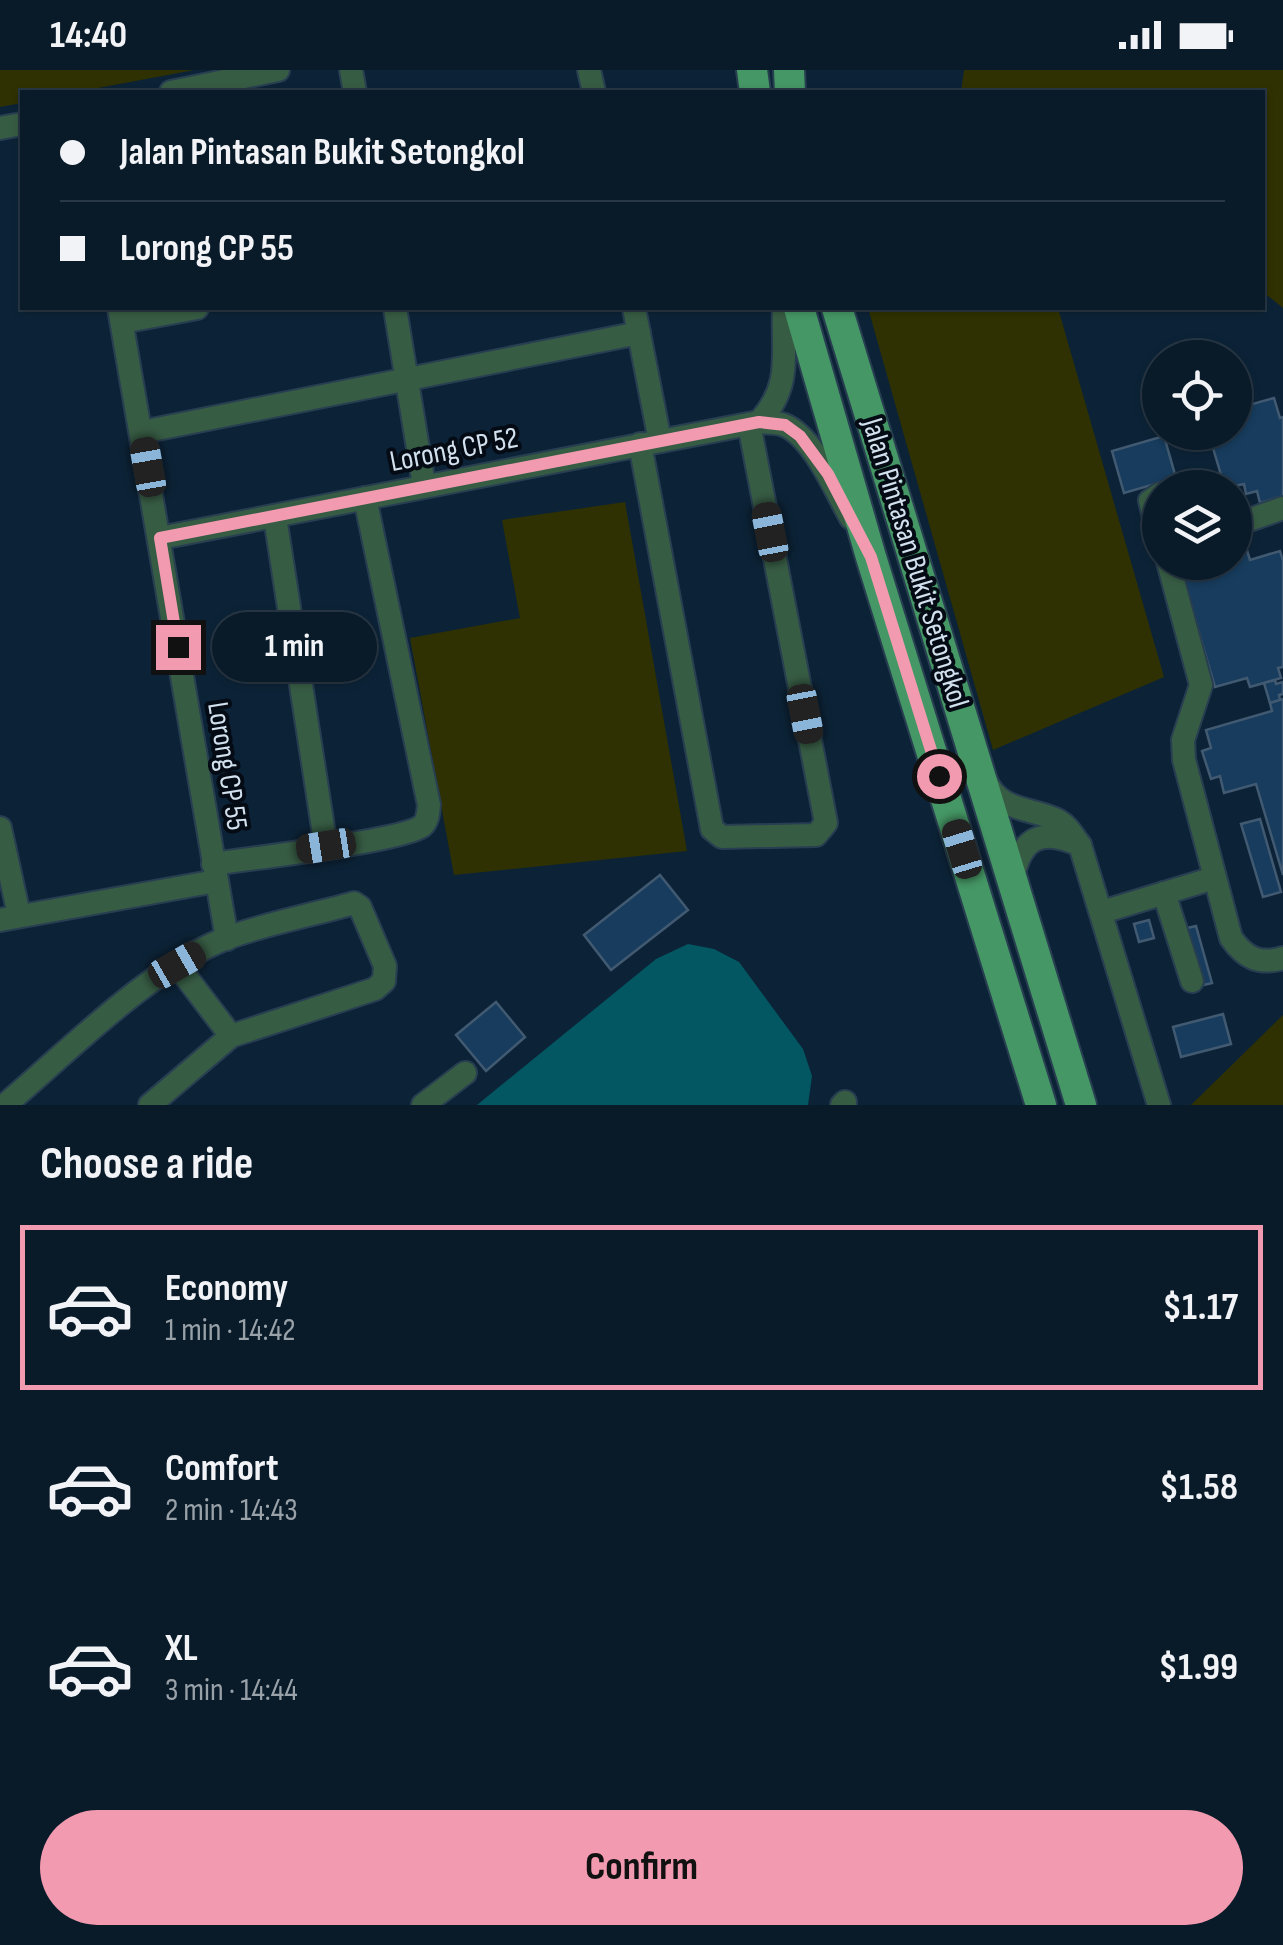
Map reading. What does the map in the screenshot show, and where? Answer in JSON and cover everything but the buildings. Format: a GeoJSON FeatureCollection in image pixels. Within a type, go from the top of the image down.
{"type":"FeatureCollection","features":[{"type":"Feature","properties":{"kind":"main road","name":"Jalan Pintasan Bukit Setongkol"},"geometry":{"type":"LineString","coordinates":[[801,310],[871,557],[1041,1105]]}},
{"type":"Feature","properties":{"kind":"main road","name":"Jalan Pintasan Bukit Setongkol"},"geometry":{"type":"LineString","coordinates":[[838,310],[1081,1105]]}},
{"type":"Feature","properties":{"kind":"street"},"geometry":{"type":"LineString","coordinates":[[181,90],[278,70]]}},
{"type":"Feature","properties":{"kind":"street"},"geometry":{"type":"LineString","coordinates":[[121,314],[172,310]]}},
{"type":"Feature","properties":{"kind":"street"},"geometry":{"type":"LineString","coordinates":[[395,310],[424,485]]}},
{"type":"Feature","properties":{"kind":"street"},"geometry":{"type":"LineString","coordinates":[[634,310],[650,443],[712,829],[722,837],[816,835],[826,823],[754,423]]}},
{"type":"Feature","properties":{"kind":"street"},"geometry":{"type":"LineString","coordinates":[[754,423],[774,404],[782,386],[784,310]]}},
{"type":"Feature","properties":{"kind":"street","name":"Lorong CP 55"},"geometry":{"type":"LineString","coordinates":[[121,314],[227,939]]}},
{"type":"Feature","properties":{"kind":"street"},"geometry":{"type":"LineString","coordinates":[[142,432],[640,334]]}},
{"type":"Feature","properties":{"kind":"street"},"geometry":{"type":"LineString","coordinates":[[754,423],[785,425],[800,436],[828,474],[871,557]]}},
{"type":"Feature","properties":{"kind":"street","name":"Lorong CP 52"},"geometry":{"type":"LineString","coordinates":[[160,538],[754,423]]}},
{"type":"Feature","properties":{"kind":"street"},"geometry":{"type":"LineString","coordinates":[[0,828],[10,918],[326,846],[393,836],[422,826],[428,818],[429,805],[365,498]]}},
{"type":"Feature","properties":{"kind":"street"},"geometry":{"type":"LineString","coordinates":[[1252,519],[1283,508]]}},
{"type":"Feature","properties":{"kind":"street"},"geometry":{"type":"LineString","coordinates":[[275,518],[326,846]]}},
{"type":"Feature","properties":{"kind":"street"},"geometry":{"type":"LineString","coordinates":[[1173,580],[1201,685],[1184,740],[1184,760],[1231,938],[1248,958],[1283,958]]}},
{"type":"Feature","properties":{"kind":"street"},"geometry":{"type":"LineString","coordinates":[[969,739],[988,786],[1003,802],[1017,810],[1064,823],[1080,845],[1159,1105]]}},
{"type":"Feature","properties":{"kind":"street"},"geometry":{"type":"LineString","coordinates":[[1012,881],[1017,856],[1028,844],[1059,836],[1080,845]]}},
{"type":"Feature","properties":{"kind":"street"},"geometry":{"type":"LineString","coordinates":[[1102,912],[1214,878]]}},
{"type":"Feature","properties":{"kind":"street"},"geometry":{"type":"LineString","coordinates":[[1164,894],[1192,981]]}},
{"type":"Feature","properties":{"kind":"street"},"geometry":{"type":"LineString","coordinates":[[5,1105],[144,987],[177,965],[227,939],[354,904],[360,907],[385,966],[384,981],[375,988],[231,1036],[150,1105]]}},
{"type":"Feature","properties":{"kind":"street"},"geometry":{"type":"LineString","coordinates":[[177,965],[231,1036]]}},
{"type":"Feature","properties":{"kind":"street"},"geometry":{"type":"LineString","coordinates":[[423,1105],[465,1073]]}},
{"type":"Feature","properties":{"kind":"shaded area"},"geometry":{"type":"Polygon","coordinates":[[[0,70],[194,70],[88,90],[20,90],[20,103],[0,107],[0,70]]]}},
{"type":"Feature","properties":{"kind":"shaded area"},"geometry":{"type":"Polygon","coordinates":[[[964,70],[1283,70],[1283,308],[1265,294],[1265,90],[961,90],[964,70]]]}},
{"type":"Feature","properties":{"kind":"shaded area"},"geometry":{"type":"Polygon","coordinates":[[[869,310],[1059,310],[1164,677],[993,750],[869,310]]]}},
{"type":"Feature","properties":{"kind":"shaded area"},"geometry":{"type":"Polygon","coordinates":[[[625,502],[687,851],[454,875],[410,638],[520,618],[502,520],[625,502]]]}},
{"type":"Feature","properties":{"kind":"shaded area"},"geometry":{"type":"Polygon","coordinates":[[[688,944],[714,949],[739,962],[803,1049],[812,1076],[808,1105],[477,1105],[656,959],[688,944]]]}},
{"type":"Feature","properties":{"kind":"shaded area"},"geometry":{"type":"Polygon","coordinates":[[[1283,1015],[1283,1105],[1191,1105],[1283,1015]]]}},
{"type":"Feature","properties":{"kind":"route"},"geometry":{"type":"LineString","coordinates":[[178,647],[160,538],[759,422],[785,425],[800,436],[828,474],[871,557],[939,776]]}}]}
